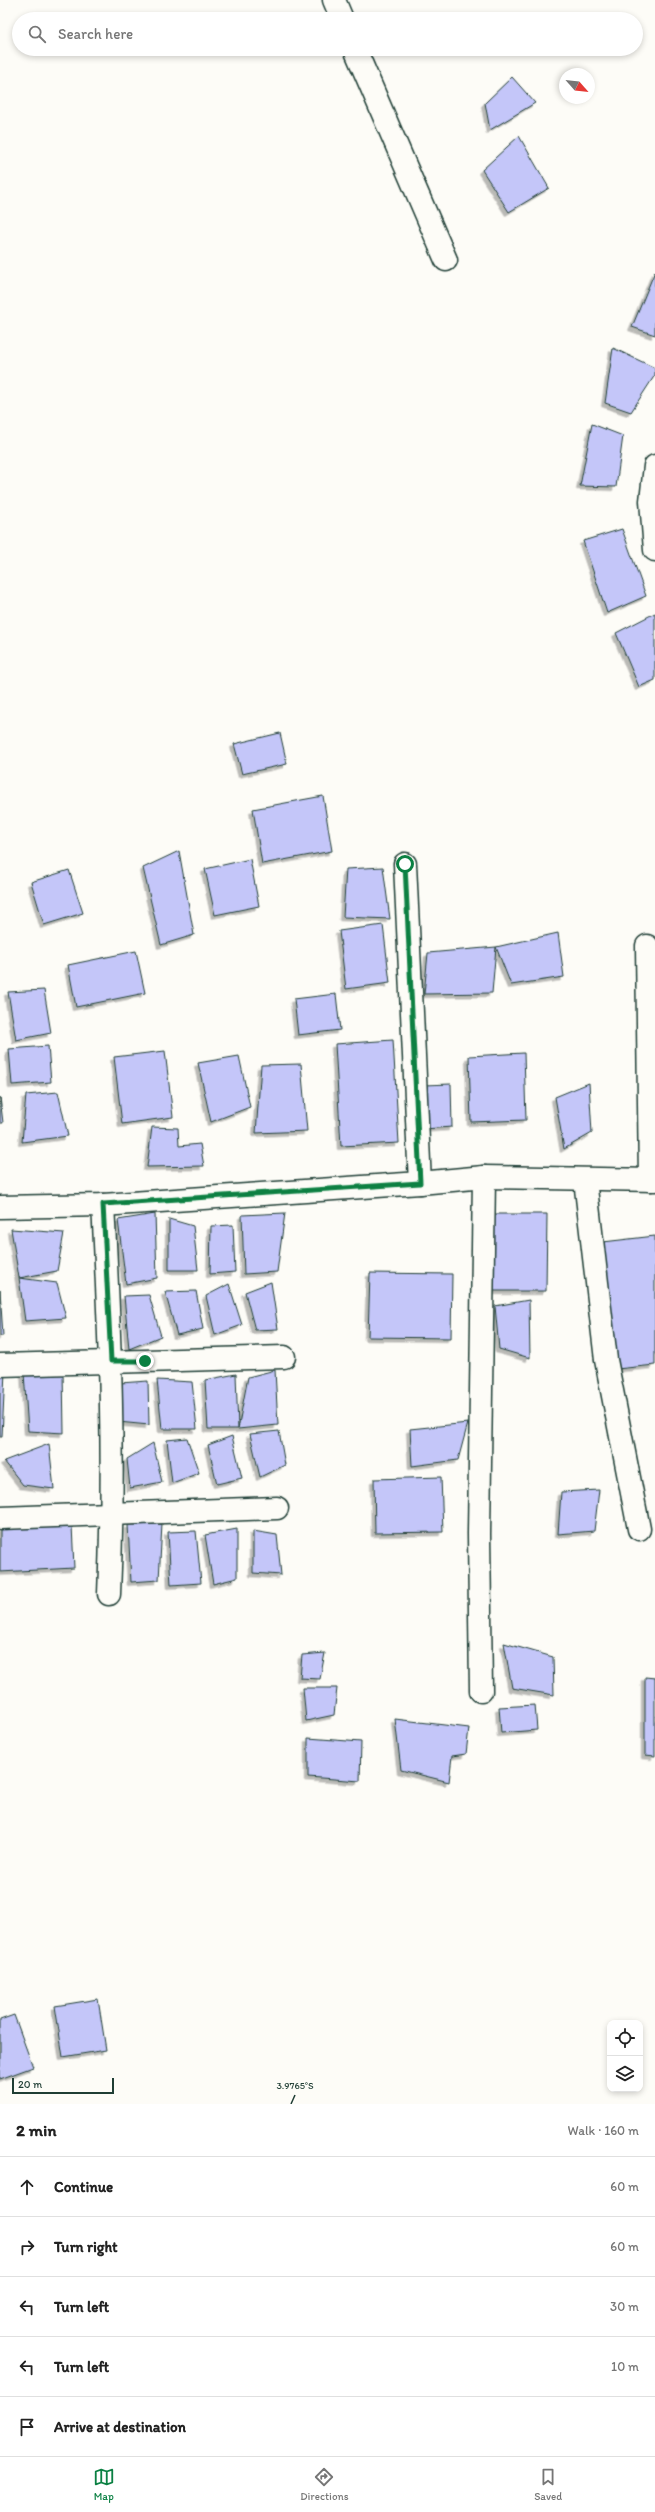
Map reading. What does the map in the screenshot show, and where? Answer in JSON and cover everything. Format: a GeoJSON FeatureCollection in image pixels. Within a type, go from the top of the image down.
{"type":"FeatureCollection","features":[{"type":"Feature","properties":{"kind":"street"},"geometry":{"type":"LineString","coordinates":[[334,0],[339,12]]}},
{"type":"Feature","properties":{"kind":"street"},"geometry":{"type":"LineString","coordinates":[[358,56],[446,260]]}},
{"type":"Feature","properties":{"kind":"street"},"geometry":{"type":"LineString","coordinates":[[655,466],[651,501],[655,550]]}},
{"type":"Feature","properties":{"kind":"street"},"geometry":{"type":"LineString","coordinates":[[405,864],[420,1183]]}},
{"type":"Feature","properties":{"kind":"street"},"geometry":{"type":"LineString","coordinates":[[0,1207],[103,1204],[420,1183],[484,1177],[585,1180],[653,1180],[647,946]]}},
{"type":"Feature","properties":{"kind":"street"},"geometry":{"type":"LineString","coordinates":[[482,1691],[479,1534],[484,1177]]}},
{"type":"Feature","properties":{"kind":"street"},"geometry":{"type":"LineString","coordinates":[[585,1180],[606,1360],[639,1529]]}},
{"type":"Feature","properties":{"kind":"street"},"geometry":{"type":"LineString","coordinates":[[103,1204],[111,1361],[113,1514],[109,1594]]}},
{"type":"Feature","properties":{"kind":"street"},"geometry":{"type":"LineString","coordinates":[[0,1365],[284,1357]]}},
{"type":"Feature","properties":{"kind":"street"},"geometry":{"type":"LineString","coordinates":[[0,1518],[277,1508]]}},
{"type":"Feature","properties":{"kind":"building"},"geometry":{"type":"Polygon","coordinates":[[[512,77],[535,103],[490,130],[485,103],[512,77]]]}},
{"type":"Feature","properties":{"kind":"building"},"geometry":{"type":"Polygon","coordinates":[[[519,136],[549,188],[509,212],[482,170],[519,136]]]}},
{"type":"Feature","properties":{"kind":"building"},"geometry":{"type":"Polygon","coordinates":[[[655,271],[655,335],[632,327],[655,271]]]}},
{"type":"Feature","properties":{"kind":"building"},"geometry":{"type":"Polygon","coordinates":[[[613,348],[655,368],[655,375],[631,412],[605,403],[613,348]]]}},
{"type":"Feature","properties":{"kind":"building"},"geometry":{"type":"Polygon","coordinates":[[[592,424],[623,436],[616,487],[580,486],[592,424]]]}},
{"type":"Feature","properties":{"kind":"building"},"geometry":{"type":"Polygon","coordinates":[[[622,529],[646,596],[607,613],[583,541],[622,529]]]}},
{"type":"Feature","properties":{"kind":"building"},"geometry":{"type":"Polygon","coordinates":[[[655,613],[655,680],[639,687],[616,633],[655,613]]]}},
{"type":"Feature","properties":{"kind":"building"},"geometry":{"type":"Polygon","coordinates":[[[280,733],[287,764],[242,774],[234,744],[280,733]]]}},
{"type":"Feature","properties":{"kind":"building"},"geometry":{"type":"Polygon","coordinates":[[[323,796],[332,851],[262,864],[253,809],[323,796]]]}},
{"type":"Feature","properties":{"kind":"building"},"geometry":{"type":"Polygon","coordinates":[[[179,851],[194,935],[161,945],[143,868],[179,851]]]}},
{"type":"Feature","properties":{"kind":"building"},"geometry":{"type":"Polygon","coordinates":[[[250,859],[259,906],[215,915],[205,869],[250,859]]]}},
{"type":"Feature","properties":{"kind":"building"},"geometry":{"type":"Polygon","coordinates":[[[383,867],[390,919],[343,917],[346,869],[383,867]]]}},
{"type":"Feature","properties":{"kind":"building"},"geometry":{"type":"Polygon","coordinates":[[[69,870],[83,913],[44,925],[31,882],[69,870]]]}},
{"type":"Feature","properties":{"kind":"building"},"geometry":{"type":"Polygon","coordinates":[[[383,925],[390,983],[346,989],[339,931],[383,925]]]}},
{"type":"Feature","properties":{"kind":"building"},"geometry":{"type":"Polygon","coordinates":[[[558,933],[564,977],[511,985],[496,947],[558,933]]]}},
{"type":"Feature","properties":{"kind":"building"},"geometry":{"type":"Polygon","coordinates":[[[496,947],[492,993],[424,994],[428,953],[496,947]]]}},
{"type":"Feature","properties":{"kind":"building"},"geometry":{"type":"Polygon","coordinates":[[[136,951],[145,993],[76,1007],[68,965],[136,951]]]}},
{"type":"Feature","properties":{"kind":"building"},"geometry":{"type":"Polygon","coordinates":[[[44,990],[51,1033],[16,1040],[8,992],[44,990]]]}},
{"type":"Feature","properties":{"kind":"building"},"geometry":{"type":"Polygon","coordinates":[[[336,994],[340,1030],[298,1035],[294,999],[336,994]]]}},
{"type":"Feature","properties":{"kind":"building"},"geometry":{"type":"Polygon","coordinates":[[[393,1040],[399,1143],[341,1146],[335,1044],[393,1040]]]}},
{"type":"Feature","properties":{"kind":"building"},"geometry":{"type":"Polygon","coordinates":[[[48,1046],[51,1082],[12,1085],[9,1049],[48,1046]]]}},
{"type":"Feature","properties":{"kind":"building"},"geometry":{"type":"Polygon","coordinates":[[[165,1051],[173,1117],[122,1124],[114,1057],[165,1051]]]}},
{"type":"Feature","properties":{"kind":"building"},"geometry":{"type":"Polygon","coordinates":[[[524,1053],[526,1120],[471,1122],[469,1056],[524,1053]]]}},
{"type":"Feature","properties":{"kind":"building"},"geometry":{"type":"Polygon","coordinates":[[[239,1056],[250,1107],[211,1122],[198,1063],[239,1056]]]}},
{"type":"Feature","properties":{"kind":"building"},"geometry":{"type":"Polygon","coordinates":[[[301,1064],[307,1131],[256,1133],[261,1065],[301,1064]]]}},
{"type":"Feature","properties":{"kind":"building"},"geometry":{"type":"Polygon","coordinates":[[[589,1083],[592,1133],[564,1149],[555,1097],[589,1083]]]}},
{"type":"Feature","properties":{"kind":"building"},"geometry":{"type":"Polygon","coordinates":[[[451,1084],[452,1127],[424,1129],[424,1085],[451,1084]]]}},
{"type":"Feature","properties":{"kind":"building"},"geometry":{"type":"Polygon","coordinates":[[[58,1092],[68,1136],[22,1142],[26,1095],[58,1092]]]}},
{"type":"Feature","properties":{"kind":"building"},"geometry":{"type":"Polygon","coordinates":[[[0,1097],[3,1123],[0,1123],[0,1097]]]}},
{"type":"Feature","properties":{"kind":"building"},"geometry":{"type":"Polygon","coordinates":[[[152,1127],[178,1128],[179,1146],[200,1144],[204,1166],[147,1167],[152,1127]]]}},
{"type":"Feature","properties":{"kind":"building"},"geometry":{"type":"Polygon","coordinates":[[[285,1213],[277,1272],[244,1274],[242,1215],[285,1213]]]}},
{"type":"Feature","properties":{"kind":"building"},"geometry":{"type":"Polygon","coordinates":[[[155,1214],[157,1278],[126,1284],[118,1220],[155,1214]]]}},
{"type":"Feature","properties":{"kind":"building"},"geometry":{"type":"Polygon","coordinates":[[[486,1214],[547,1214],[546,1291],[485,1291],[486,1214]]]}},
{"type":"Feature","properties":{"kind":"building"},"geometry":{"type":"Polygon","coordinates":[[[169,1219],[193,1226],[198,1270],[169,1270],[169,1219]]]}},
{"type":"Feature","properties":{"kind":"building"},"geometry":{"type":"Polygon","coordinates":[[[233,1225],[235,1272],[210,1274],[211,1226],[233,1225]]]}},
{"type":"Feature","properties":{"kind":"building"},"geometry":{"type":"Polygon","coordinates":[[[11,1229],[64,1233],[57,1271],[19,1278],[11,1229]]]}},
{"type":"Feature","properties":{"kind":"building"},"geometry":{"type":"Polygon","coordinates":[[[655,1236],[655,1365],[617,1369],[603,1242],[655,1236]]]}},
{"type":"Feature","properties":{"kind":"building"},"geometry":{"type":"Polygon","coordinates":[[[370,1273],[452,1274],[451,1338],[368,1337],[370,1273]]]}},
{"type":"Feature","properties":{"kind":"building"},"geometry":{"type":"Polygon","coordinates":[[[19,1278],[57,1283],[66,1318],[25,1321],[19,1278]]]}},
{"type":"Feature","properties":{"kind":"building"},"geometry":{"type":"Polygon","coordinates":[[[271,1282],[278,1329],[255,1330],[245,1292],[271,1282]]]}},
{"type":"Feature","properties":{"kind":"building"},"geometry":{"type":"Polygon","coordinates":[[[229,1284],[242,1325],[215,1335],[206,1296],[229,1284]]]}},
{"type":"Feature","properties":{"kind":"building"},"geometry":{"type":"Polygon","coordinates":[[[0,1290],[3,1336],[0,1336],[0,1290]]]}},
{"type":"Feature","properties":{"kind":"building"},"geometry":{"type":"Polygon","coordinates":[[[196,1291],[203,1329],[177,1335],[165,1292],[196,1291]]]}},
{"type":"Feature","properties":{"kind":"building"},"geometry":{"type":"Polygon","coordinates":[[[149,1295],[161,1336],[129,1349],[124,1296],[149,1295]]]}},
{"type":"Feature","properties":{"kind":"building"},"geometry":{"type":"Polygon","coordinates":[[[529,1300],[530,1358],[499,1349],[495,1306],[529,1300]]]}},
{"type":"Feature","properties":{"kind":"building"},"geometry":{"type":"Polygon","coordinates":[[[275,1370],[278,1425],[238,1429],[248,1377],[275,1370]]]}},
{"type":"Feature","properties":{"kind":"building"},"geometry":{"type":"Polygon","coordinates":[[[5,1371],[2,1437],[0,1437],[0,1372],[5,1371]]]}},
{"type":"Feature","properties":{"kind":"building"},"geometry":{"type":"Polygon","coordinates":[[[63,1371],[64,1433],[28,1431],[24,1373],[63,1371]]]}},
{"type":"Feature","properties":{"kind":"building"},"geometry":{"type":"Polygon","coordinates":[[[236,1374],[238,1429],[208,1429],[205,1380],[236,1374]]]}},
{"type":"Feature","properties":{"kind":"building"},"geometry":{"type":"Polygon","coordinates":[[[157,1380],[192,1382],[197,1429],[162,1429],[157,1380]]]}},
{"type":"Feature","properties":{"kind":"building"},"geometry":{"type":"Polygon","coordinates":[[[148,1381],[149,1425],[118,1422],[120,1383],[148,1381]]]}},
{"type":"Feature","properties":{"kind":"building"},"geometry":{"type":"Polygon","coordinates":[[[468,1423],[458,1460],[412,1466],[410,1429],[468,1423]]]}},
{"type":"Feature","properties":{"kind":"building"},"geometry":{"type":"Polygon","coordinates":[[[279,1431],[285,1465],[260,1477],[250,1434],[279,1431]]]}},
{"type":"Feature","properties":{"kind":"building"},"geometry":{"type":"Polygon","coordinates":[[[232,1436],[242,1478],[217,1484],[208,1445],[232,1436]]]}},
{"type":"Feature","properties":{"kind":"building"},"geometry":{"type":"Polygon","coordinates":[[[187,1438],[199,1473],[172,1483],[167,1440],[187,1438]]]}},
{"type":"Feature","properties":{"kind":"building"},"geometry":{"type":"Polygon","coordinates":[[[153,1443],[162,1482],[130,1488],[127,1459],[153,1443]]]}},
{"type":"Feature","properties":{"kind":"building"},"geometry":{"type":"Polygon","coordinates":[[[49,1444],[54,1489],[23,1485],[4,1461],[49,1444]]]}},
{"type":"Feature","properties":{"kind":"building"},"geometry":{"type":"Polygon","coordinates":[[[441,1477],[443,1532],[375,1533],[374,1479],[441,1477]]]}},
{"type":"Feature","properties":{"kind":"building"},"geometry":{"type":"Polygon","coordinates":[[[599,1490],[594,1531],[558,1534],[561,1492],[599,1490]]]}},
{"type":"Feature","properties":{"kind":"building"},"geometry":{"type":"Polygon","coordinates":[[[162,1524],[159,1580],[131,1582],[128,1525],[162,1524]]]}},
{"type":"Feature","properties":{"kind":"building"},"geometry":{"type":"Polygon","coordinates":[[[72,1525],[74,1568],[0,1572],[0,1528],[72,1525]]]}},
{"type":"Feature","properties":{"kind":"building"},"geometry":{"type":"Polygon","coordinates":[[[237,1529],[237,1578],[213,1584],[205,1535],[237,1529]]]}},
{"type":"Feature","properties":{"kind":"building"},"geometry":{"type":"Polygon","coordinates":[[[196,1531],[201,1583],[171,1585],[168,1532],[196,1531]]]}},
{"type":"Feature","properties":{"kind":"building"},"geometry":{"type":"Polygon","coordinates":[[[253,1531],[277,1535],[281,1575],[253,1573],[253,1531]]]}},
{"type":"Feature","properties":{"kind":"building"},"geometry":{"type":"Polygon","coordinates":[[[504,1643],[553,1657],[554,1695],[512,1688],[504,1643]]]}},
{"type":"Feature","properties":{"kind":"building"},"geometry":{"type":"Polygon","coordinates":[[[325,1653],[320,1679],[300,1678],[302,1655],[325,1653]]]}},
{"type":"Feature","properties":{"kind":"building"},"geometry":{"type":"Polygon","coordinates":[[[645,1677],[655,1678],[655,1756],[645,1755],[645,1677]]]}},
{"type":"Feature","properties":{"kind":"building"},"geometry":{"type":"Polygon","coordinates":[[[303,1688],[337,1688],[334,1715],[306,1721],[303,1688]]]}},
{"type":"Feature","properties":{"kind":"building"},"geometry":{"type":"Polygon","coordinates":[[[535,1705],[537,1730],[501,1733],[499,1707],[535,1705]]]}},
{"type":"Feature","properties":{"kind":"building"},"geometry":{"type":"Polygon","coordinates":[[[395,1719],[469,1728],[466,1754],[452,1756],[449,1782],[401,1770],[395,1719]]]}},
{"type":"Feature","properties":{"kind":"building"},"geometry":{"type":"Polygon","coordinates":[[[308,1738],[361,1742],[360,1781],[308,1777],[308,1738]]]}},
{"type":"Feature","properties":{"kind":"building"},"geometry":{"type":"Polygon","coordinates":[[[98,1999],[106,2050],[63,2057],[55,2006],[98,1999]]]}},
{"type":"Feature","properties":{"kind":"building"},"geometry":{"type":"Polygon","coordinates":[[[14,2015],[33,2067],[0,2079],[0,2020],[14,2015]]]}},
{"type":"Feature","properties":{"kind":"route"},"geometry":{"type":"LineString","coordinates":[[145,1361],[111,1361],[103,1204],[420,1183],[405,864]]}}]}
